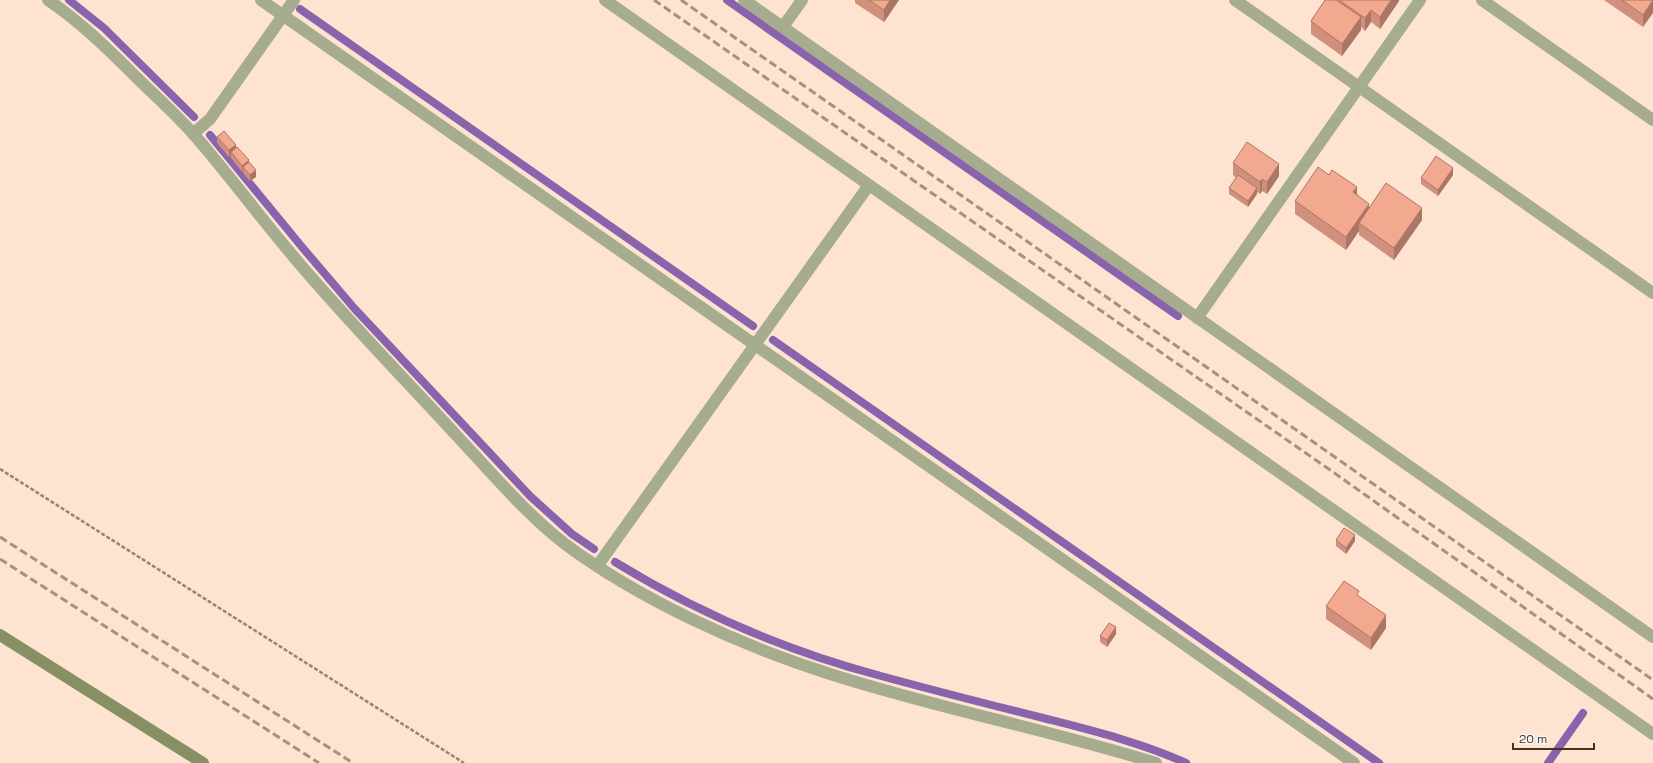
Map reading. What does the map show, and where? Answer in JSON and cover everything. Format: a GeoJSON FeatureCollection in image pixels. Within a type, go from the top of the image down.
{"type":"FeatureCollection","features":[{"type":"Feature","properties":{"kind":"street"},"geometry":{"type":"LineString","coordinates":[[48,0],[69,14],[96,37],[193,134],[292,255],[345,316],[522,505],[565,543],[634,588],[680,613],[776,655],[826,673],[876,688],[1102,746],[1156,763]]}},
{"type":"Feature","properties":{"kind":"street"},"geometry":{"type":"LineString","coordinates":[[261,0],[1354,763]]}},
{"type":"Feature","properties":{"kind":"street"},"geometry":{"type":"LineString","coordinates":[[193,134],[210,119],[294,0]]}},
{"type":"Feature","properties":{"kind":"street"},"geometry":{"type":"LineString","coordinates":[[605,0],[1653,734]]}},
{"type":"Feature","properties":{"kind":"street"},"geometry":{"type":"LineString","coordinates":[[744,0],[1653,637]]}},
{"type":"Feature","properties":{"kind":"street"},"geometry":{"type":"LineString","coordinates":[[783,27],[802,0]]}},
{"type":"Feature","properties":{"kind":"street"},"geometry":{"type":"LineString","coordinates":[[1235,0],[1653,293]]}},
{"type":"Feature","properties":{"kind":"street"},"geometry":{"type":"LineString","coordinates":[[1198,318],[1420,0]]}},
{"type":"Feature","properties":{"kind":"street"},"geometry":{"type":"LineString","coordinates":[[1482,0],[1653,120]]}},
{"type":"Feature","properties":{"kind":"street"},"geometry":{"type":"LineString","coordinates":[[598,565],[869,185]]}},
{"type":"Feature","properties":{"kind":"street"},"geometry":{"type":"LineString","coordinates":[[0,635],[203,763]]}},
{"type":"Feature","properties":{"kind":"path"},"geometry":{"type":"LineString","coordinates":[[0,470],[464,763]]}},
{"type":"Feature","properties":{"kind":"building"},"geometry":{"type":"Polygon","coordinates":[[[869,0],[890,0],[884,10],[869,0]]]}},
{"type":"Feature","properties":{"kind":"building"},"geometry":{"type":"Polygon","coordinates":[[[1325,0],[1336,0],[1361,17],[1342,44],[1311,21],[1325,0]]]}},
{"type":"Feature","properties":{"kind":"building"},"geometry":{"type":"Polygon","coordinates":[[[1339,0],[1391,0],[1380,17],[1371,10],[1365,18],[1339,0]]]}},
{"type":"Feature","properties":{"kind":"building"},"geometry":{"type":"Polygon","coordinates":[[[1622,0],[1653,0],[1643,15],[1622,0]]]}},
{"type":"Feature","properties":{"kind":"building"},"geometry":{"type":"Polygon","coordinates":[[[224,131],[236,145],[229,150],[217,137],[224,131]]]}},
{"type":"Feature","properties":{"kind":"building"},"geometry":{"type":"Polygon","coordinates":[[[1247,142],[1279,164],[1267,182],[1262,179],[1260,182],[1233,163],[1247,142]]]}},
{"type":"Feature","properties":{"kind":"building"},"geometry":{"type":"Polygon","coordinates":[[[237,147],[249,160],[242,166],[231,152],[237,147]]]}},
{"type":"Feature","properties":{"kind":"building"},"geometry":{"type":"Polygon","coordinates":[[[1436,156],[1453,168],[1438,190],[1421,178],[1436,156]]]}},
{"type":"Feature","properties":{"kind":"building"},"geometry":{"type":"Polygon","coordinates":[[[249,162],[256,170],[250,175],[243,167],[249,162]]]}},
{"type":"Feature","properties":{"kind":"building"},"geometry":{"type":"Polygon","coordinates":[[[1318,167],[1329,175],[1332,170],[1357,187],[1353,192],[1369,204],[1346,237],[1295,201],[1318,167]]]}},
{"type":"Feature","properties":{"kind":"building"},"geometry":{"type":"Polygon","coordinates":[[[1238,175],[1257,188],[1248,201],[1229,188],[1238,175]]]}},
{"type":"Feature","properties":{"kind":"building"},"geometry":{"type":"Polygon","coordinates":[[[1386,183],[1422,208],[1394,248],[1359,223],[1386,183]]]}},
{"type":"Feature","properties":{"kind":"building"},"geometry":{"type":"Polygon","coordinates":[[[1344,528],[1355,535],[1346,548],[1336,540],[1344,528]]]}},
{"type":"Feature","properties":{"kind":"building"},"geometry":{"type":"Polygon","coordinates":[[[1344,581],[1359,591],[1357,595],[1386,615],[1371,638],[1326,606],[1344,581]]]}},
{"type":"Feature","properties":{"kind":"building"},"geometry":{"type":"Polygon","coordinates":[[[1109,623],[1116,627],[1107,640],[1100,636],[1109,623]]]}},
{"type":"Feature","properties":{"kind":"waterway"},"geometry":{"type":"LineString","coordinates":[[69,0],[104,28],[194,117]]}},
{"type":"Feature","properties":{"kind":"waterway"},"geometry":{"type":"LineString","coordinates":[[727,0],[1178,316]]}},
{"type":"Feature","properties":{"kind":"waterway"},"geometry":{"type":"LineString","coordinates":[[300,9],[753,326]]}},
{"type":"Feature","properties":{"kind":"waterway"},"geometry":{"type":"LineString","coordinates":[[210,135],[354,308],[530,496],[572,534],[594,549]]}},
{"type":"Feature","properties":{"kind":"waterway"},"geometry":{"type":"LineString","coordinates":[[773,340],[1379,763]]}},
{"type":"Feature","properties":{"kind":"waterway"},"geometry":{"type":"LineString","coordinates":[[615,562],[646,581],[711,614],[744,629],[811,655],[881,676],[1118,738],[1152,749],[1186,763]]}},
{"type":"Feature","properties":{"kind":"waterway"},"geometry":{"type":"LineString","coordinates":[[1548,763],[1583,713]]}},
{"type":"Feature","properties":{"kind":"railway"},"geometry":{"type":"LineString","coordinates":[[654,0],[1333,472],[1653,699]]}},
{"type":"Feature","properties":{"kind":"railway"},"geometry":{"type":"LineString","coordinates":[[681,0],[1653,680]]}},
{"type":"Feature","properties":{"kind":"railway"},"geometry":{"type":"LineString","coordinates":[[0,537],[353,763]]}},
{"type":"Feature","properties":{"kind":"railway"},"geometry":{"type":"LineString","coordinates":[[0,559],[319,763]]}}]}
